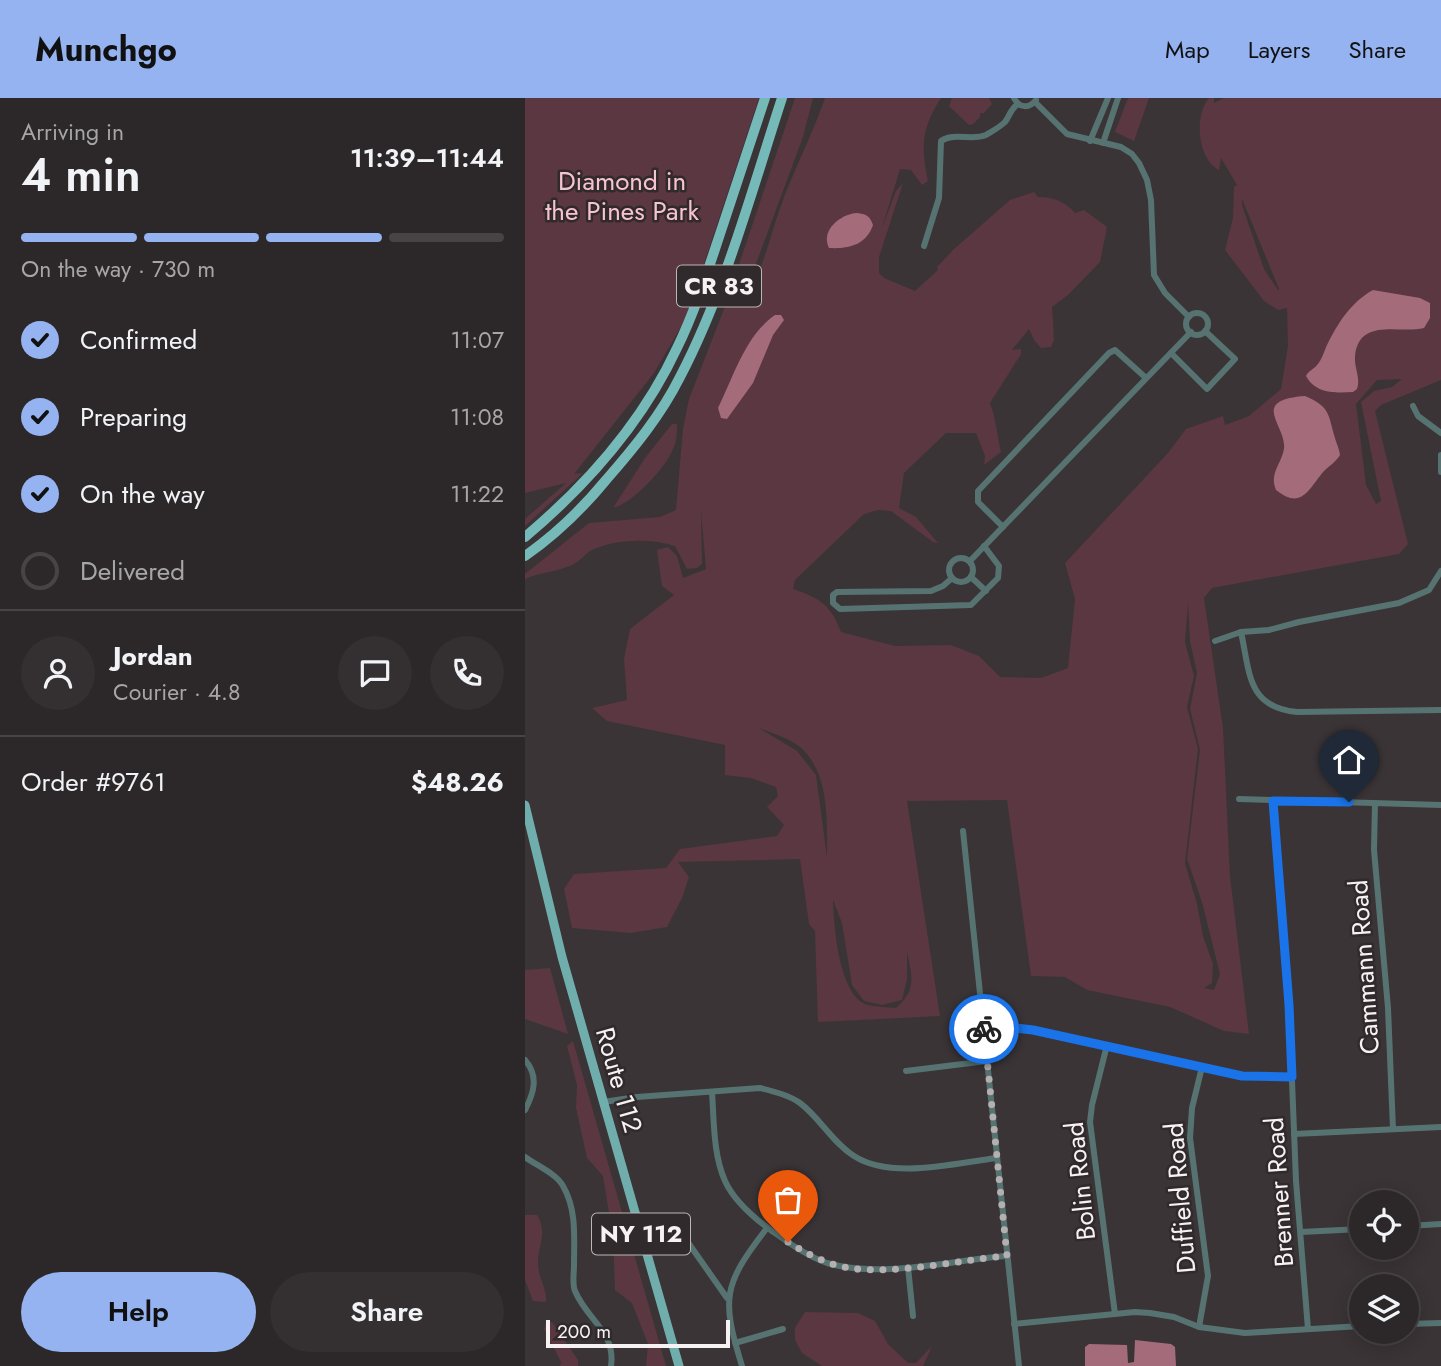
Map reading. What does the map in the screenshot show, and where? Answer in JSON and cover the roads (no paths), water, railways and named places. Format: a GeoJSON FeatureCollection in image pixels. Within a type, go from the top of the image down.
{"type":"FeatureCollection","features":[{"type":"Feature","properties":{"kind":"highway","name":"CR 83"},"geometry":{"type":"LineString","coordinates":[[525,537],[576,491],[603,462],[633,423],[677,348],[694,310],[765,98]]}},
{"type":"Feature","properties":{"kind":"highway","name":"CR 83"},"geometry":{"type":"LineString","coordinates":[[525,556],[572,517],[598,490],[625,458],[679,379],[705,324],[782,98]]}},
{"type":"Feature","properties":{"kind":"highway"},"geometry":{"type":"LineString","coordinates":[[651,395],[665,403]]}},
{"type":"Feature","properties":{"kind":"main road","name":"Route 112"},"geometry":{"type":"LineString","coordinates":[[525,805],[562,957],[679,1366]]}},
{"type":"Feature","properties":{"kind":"street"},"geometry":{"type":"LineString","coordinates":[[1090,141],[1108,98]]}},
{"type":"Feature","properties":{"kind":"street"},"geometry":{"type":"LineString","coordinates":[[1103,143],[1118,98]]}},
{"type":"Feature","properties":{"kind":"street"},"geometry":{"type":"LineString","coordinates":[[924,246],[939,198],[941,141],[956,136],[983,136],[1005,122],[1016,101],[1025,107],[1035,100],[1067,134],[1121,147],[1139,163],[1147,180],[1151,200],[1154,275],[1165,293],[1189,317]]}},
{"type":"Feature","properties":{"kind":"street"},"geometry":{"type":"LineString","coordinates":[[1194,313],[1204,315],[1208,321],[1205,331],[1200,334],[1191,332],[1187,324],[1189,317],[1194,313]]}},
{"type":"Feature","properties":{"kind":"street"},"geometry":{"type":"LineString","coordinates":[[1171,353],[1207,389],[1235,359],[1205,331]]}},
{"type":"Feature","properties":{"kind":"street"},"geometry":{"type":"LineString","coordinates":[[970,561],[1191,332]]}},
{"type":"Feature","properties":{"kind":"street"},"geometry":{"type":"LineString","coordinates":[[1003,527],[978,502],[978,491],[1109,353],[1115,351],[1146,378]]}},
{"type":"Feature","properties":{"kind":"street"},"geometry":{"type":"LineString","coordinates":[[1413,406],[1418,416],[1441,433]]}},
{"type":"Feature","properties":{"kind":"street"},"geometry":{"type":"LineString","coordinates":[[1441,455],[1441,472]]}},
{"type":"Feature","properties":{"kind":"street"},"geometry":{"type":"LineString","coordinates":[[952,578],[931,591],[837,592],[833,595],[833,603],[840,609],[971,606],[998,578],[999,566],[984,546]]}},
{"type":"Feature","properties":{"kind":"street"},"geometry":{"type":"LineString","coordinates":[[970,561],[963,558],[953,561],[949,570],[952,578],[960,582],[971,578]]}},
{"type":"Feature","properties":{"kind":"street"},"geometry":{"type":"LineString","coordinates":[[970,561],[973,572],[971,578]]}},
{"type":"Feature","properties":{"kind":"street"},"geometry":{"type":"LineString","coordinates":[[1215,641],[1241,632],[1269,630],[1399,603],[1429,590],[1441,571]]}},
{"type":"Feature","properties":{"kind":"street"},"geometry":{"type":"LineString","coordinates":[[971,578],[986,591]]}},
{"type":"Feature","properties":{"kind":"street"},"geometry":{"type":"LineString","coordinates":[[867,591],[867,608]]}},
{"type":"Feature","properties":{"kind":"street"},"geometry":{"type":"LineString","coordinates":[[1241,632],[1251,679],[1263,702],[1279,710],[1441,710]]}},
{"type":"Feature","properties":{"kind":"street"},"geometry":{"type":"LineString","coordinates":[[1239,799],[1441,805]]}},
{"type":"Feature","properties":{"kind":"street","name":"Brenner Road"},"geometry":{"type":"LineString","coordinates":[[1273,801],[1289,1005],[1294,1134],[1308,1329]]}},
{"type":"Feature","properties":{"kind":"street","name":"Cammann Road"},"geometry":{"type":"LineString","coordinates":[[1375,803],[1374,850],[1388,1008],[1392,1129]]}},
{"type":"Feature","properties":{"kind":"street"},"geometry":{"type":"LineString","coordinates":[[963,831],[1019,1366]]}},
{"type":"Feature","properties":{"kind":"street"},"geometry":{"type":"LineString","coordinates":[[983,1026],[1017,1028],[1107,1045],[1242,1076],[1292,1077]]}},
{"type":"Feature","properties":{"kind":"street","name":"Bolin Road"},"geometry":{"type":"LineString","coordinates":[[1107,1045],[1090,1122],[1115,1314]]}},
{"type":"Feature","properties":{"kind":"street"},"geometry":{"type":"LineString","coordinates":[[525,1060],[531,1067],[535,1085],[525,1110]]}},
{"type":"Feature","properties":{"kind":"street"},"geometry":{"type":"LineString","coordinates":[[906,1071],[987,1060]]}},
{"type":"Feature","properties":{"kind":"street","name":"Duffield Road"},"geometry":{"type":"LineString","coordinates":[[1199,1327],[1208,1276],[1190,1138],[1190,1119],[1202,1067]]}},
{"type":"Feature","properties":{"kind":"street"},"geometry":{"type":"LineString","coordinates":[[603,1102],[760,1088],[799,1102],[840,1145],[855,1157],[870,1163],[909,1168],[997,1158]]}},
{"type":"Feature","properties":{"kind":"street"},"geometry":{"type":"LineString","coordinates":[[712,1092],[716,1144],[725,1181],[736,1198],[767,1228],[808,1255],[849,1268],[908,1267],[1007,1256]]}},
{"type":"Feature","properties":{"kind":"street"},"geometry":{"type":"LineString","coordinates":[[1294,1134],[1441,1127]]}},
{"type":"Feature","properties":{"kind":"street"},"geometry":{"type":"LineString","coordinates":[[525,1157],[562,1183],[571,1203],[574,1217],[574,1289],[584,1310],[609,1338],[613,1356],[611,1366]]}},
{"type":"Feature","properties":{"kind":"street"},"geometry":{"type":"LineString","coordinates":[[1419,1225],[1441,1224]]}},
{"type":"Feature","properties":{"kind":"street"},"geometry":{"type":"LineString","coordinates":[[727,1298],[732,1280],[767,1228]]}},
{"type":"Feature","properties":{"kind":"street"},"geometry":{"type":"LineString","coordinates":[[1301,1232],[1349,1230]]}},
{"type":"Feature","properties":{"kind":"street"},"geometry":{"type":"LineString","coordinates":[[680,1231],[727,1298],[742,1366]]}},
{"type":"Feature","properties":{"kind":"street"},"geometry":{"type":"LineString","coordinates":[[908,1267],[913,1316]]}},
{"type":"Feature","properties":{"kind":"street"},"geometry":{"type":"LineString","coordinates":[[1014,1324],[1150,1313],[1174,1317],[1199,1327],[1245,1333],[1349,1327]]}},
{"type":"Feature","properties":{"kind":"street"},"geometry":{"type":"LineString","coordinates":[[1419,1324],[1441,1323]]}},
{"type":"Feature","properties":{"kind":"street"},"geometry":{"type":"LineString","coordinates":[[735,1343],[783,1329]]}},
{"type":"Feature","properties":{"kind":"park label","name":"Diamond in the Pines Park"},"geometry":{"type":"Point","coordinates":[622,196]}}]}
